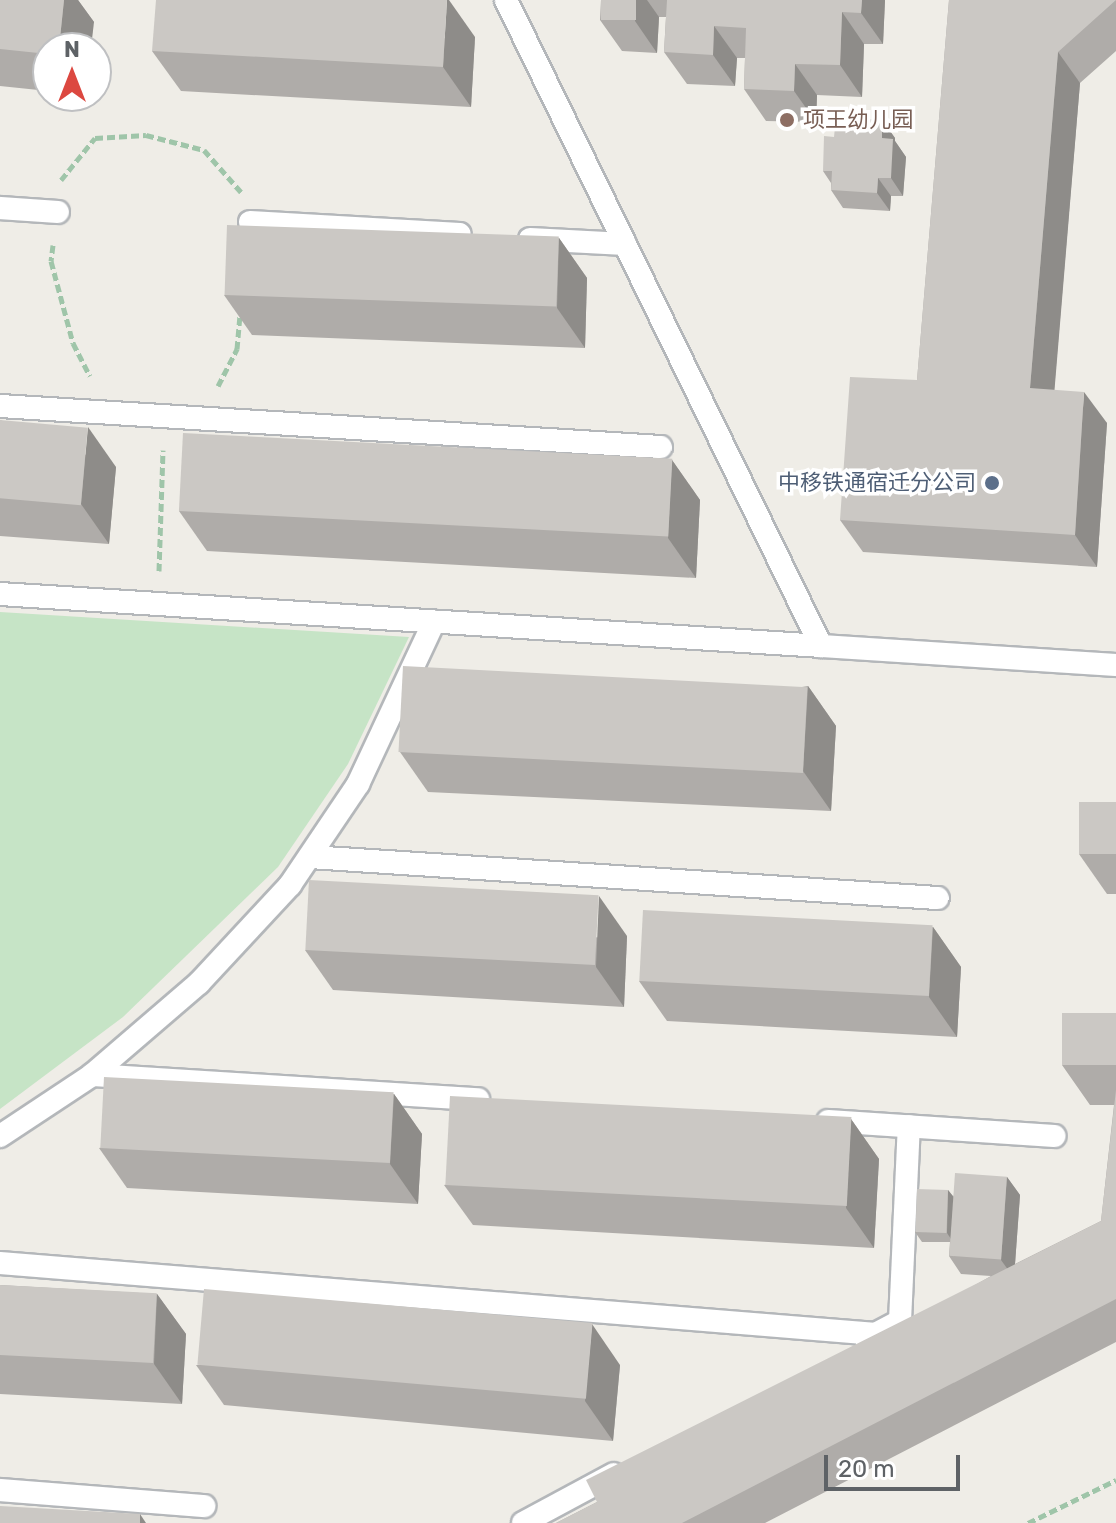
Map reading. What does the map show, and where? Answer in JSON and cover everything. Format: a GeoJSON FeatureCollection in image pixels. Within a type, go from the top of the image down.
{"type":"FeatureCollection","features":[{"type":"Feature","properties":{"kind":"lane"},"geometry":{"type":"LineString","coordinates":[[506,0],[821,646]]}},
{"type":"Feature","properties":{"kind":"lane"},"geometry":{"type":"LineString","coordinates":[[0,208],[58,212]]}},
{"type":"Feature","properties":{"kind":"lane"},"geometry":{"type":"LineString","coordinates":[[250,222],[625,244]]}},
{"type":"Feature","properties":{"kind":"lane"},"geometry":{"type":"LineString","coordinates":[[0,406],[661,447]]}},
{"type":"Feature","properties":{"kind":"lane"},"geometry":{"type":"LineString","coordinates":[[0,594],[1116,665]]}},
{"type":"Feature","properties":{"kind":"lane"},"geometry":{"type":"LineString","coordinates":[[0,1136],[92,1075],[199,983],[290,885],[358,784],[434,622]]}},
{"type":"Feature","properties":{"kind":"lane"},"geometry":{"type":"LineString","coordinates":[[310,857],[938,898]]}},
{"type":"Feature","properties":{"kind":"lane"},"geometry":{"type":"LineString","coordinates":[[92,1075],[501,1101]]}},
{"type":"Feature","properties":{"kind":"lane"},"geometry":{"type":"LineString","coordinates":[[799,1119],[1055,1136]]}},
{"type":"Feature","properties":{"kind":"lane"},"geometry":{"type":"LineString","coordinates":[[836,1356],[900,1321],[909,1126]]}},
{"type":"Feature","properties":{"kind":"lane"},"geometry":{"type":"LineString","coordinates":[[0,1263],[876,1334]]}},
{"type":"Feature","properties":{"kind":"lane"},"geometry":{"type":"LineString","coordinates":[[523,1523],[632,1465]]}},
{"type":"Feature","properties":{"kind":"lane"},"geometry":{"type":"LineString","coordinates":[[0,1490],[204,1506]]}},
{"type":"Feature","properties":{"kind":"path"},"geometry":{"type":"LineString","coordinates":[[108,413],[73,343],[51,261],[61,178],[95,138],[146,135],[204,150],[240,187],[250,222]]}},
{"type":"Feature","properties":{"kind":"path"},"geometry":{"type":"LineString","coordinates":[[201,419],[237,349],[242,301]]}},
{"type":"Feature","properties":{"kind":"path"},"geometry":{"type":"LineString","coordinates":[[157,604],[164,417]]}},
{"type":"Feature","properties":{"kind":"path"},"geometry":{"type":"LineString","coordinates":[[1028,1523],[1116,1480]]}},
{"type":"Feature","properties":{"kind":"green space"},"geometry":{"type":"Polygon","coordinates":[[[0,612],[409,637],[348,764],[278,867],[123,1017],[0,1109],[0,612]]]}},
{"type":"Feature","properties":{"kind":"building"},"geometry":{"type":"Polygon","coordinates":[[[0,0],[64,0],[61,32],[32,32],[32,52],[0,49],[0,0]]]}},
{"type":"Feature","properties":{"kind":"building"},"geometry":{"type":"Polygon","coordinates":[[[156,0],[447,0],[443,67],[152,51],[156,0]]]}},
{"type":"Feature","properties":{"kind":"building"},"geometry":{"type":"Polygon","coordinates":[[[601,0],[636,0],[636,20],[601,20],[601,0]]]}},
{"type":"Feature","properties":{"kind":"building"},"geometry":{"type":"Polygon","coordinates":[[[667,0],[862,0],[861,13],[842,12],[840,65],[795,64],[794,91],[744,89],[746,28],[714,26],[713,55],[664,52],[667,0]]]}},
{"type":"Feature","properties":{"kind":"building"},"geometry":{"type":"Polygon","coordinates":[[[949,0],[1116,0],[1058,52],[1030,388],[1084,392],[1075,535],[840,520],[850,377],[917,380],[949,0]]]}},
{"type":"Feature","properties":{"kind":"building"},"geometry":{"type":"Polygon","coordinates":[[[836,117],[882,120],[882,138],[893,139],[891,178],[878,178],[877,193],[831,190],[832,171],[823,171],[824,136],[834,137],[836,117]]]}},
{"type":"Feature","properties":{"kind":"building"},"geometry":{"type":"Polygon","coordinates":[[[227,225],[559,237],[556,307],[225,295],[227,225]]]}},
{"type":"Feature","properties":{"kind":"building"},"geometry":{"type":"Polygon","coordinates":[[[0,420],[88,428],[81,505],[0,498],[0,420]]]}},
{"type":"Feature","properties":{"kind":"building"},"geometry":{"type":"Polygon","coordinates":[[[183,433],[672,459],[668,537],[179,511],[183,433]]]}},
{"type":"Feature","properties":{"kind":"building"},"geometry":{"type":"Polygon","coordinates":[[[403,666],[807,687],[803,773],[398,752],[403,666]]]}},
{"type":"Feature","properties":{"kind":"building"},"geometry":{"type":"Polygon","coordinates":[[[1079,802],[1116,802],[1116,854],[1079,854],[1079,802]]]}},
{"type":"Feature","properties":{"kind":"building"},"geometry":{"type":"Polygon","coordinates":[[[309,880],[599,895],[595,965],[305,950],[309,880]]]}},
{"type":"Feature","properties":{"kind":"building"},"geometry":{"type":"Polygon","coordinates":[[[643,910],[933,925],[929,996],[639,981],[643,910]]]}},
{"type":"Feature","properties":{"kind":"building"},"geometry":{"type":"Polygon","coordinates":[[[1062,1013],[1116,1013],[1116,1065],[1062,1065],[1062,1013]]]}},
{"type":"Feature","properties":{"kind":"building"},"geometry":{"type":"Polygon","coordinates":[[[104,1077],[394,1092],[390,1163],[100,1148],[104,1077]]]}},
{"type":"Feature","properties":{"kind":"building"},"geometry":{"type":"Polygon","coordinates":[[[1116,1090],[1116,1299],[682,1523],[556,1523],[597,1502],[586,1480],[1101,1221],[1116,1090]]]}},
{"type":"Feature","properties":{"kind":"building"},"geometry":{"type":"Polygon","coordinates":[[[450,1096],[851,1117],[847,1206],[445,1185],[450,1096]]]}},
{"type":"Feature","properties":{"kind":"building"},"geometry":{"type":"Polygon","coordinates":[[[955,1173],[1007,1177],[1001,1259],[949,1256],[955,1173]]]}},
{"type":"Feature","properties":{"kind":"building"},"geometry":{"type":"Polygon","coordinates":[[[917,1189],[948,1190],[946,1233],[915,1232],[917,1189]]]}},
{"type":"Feature","properties":{"kind":"building"},"geometry":{"type":"Polygon","coordinates":[[[0,1285],[157,1293],[153,1363],[0,1355],[0,1285]]]}},
{"type":"Feature","properties":{"kind":"building"},"geometry":{"type":"Polygon","coordinates":[[[204,1289],[593,1323],[586,1399],[197,1365],[204,1289]]]}},
{"type":"Feature","properties":{"kind":"building"},"geometry":{"type":"Polygon","coordinates":[[[0,1506],[140,1514],[140,1523],[0,1523],[0,1506]]]}},
{"type":"Feature","properties":{"kind":"place","name":"项王幼儿园"},"geometry":{"type":"Point","coordinates":[787,120]}},
{"type":"Feature","properties":{"kind":"place","name":"中移铁通宿迁分公司"},"geometry":{"type":"Point","coordinates":[992,483]}}]}
